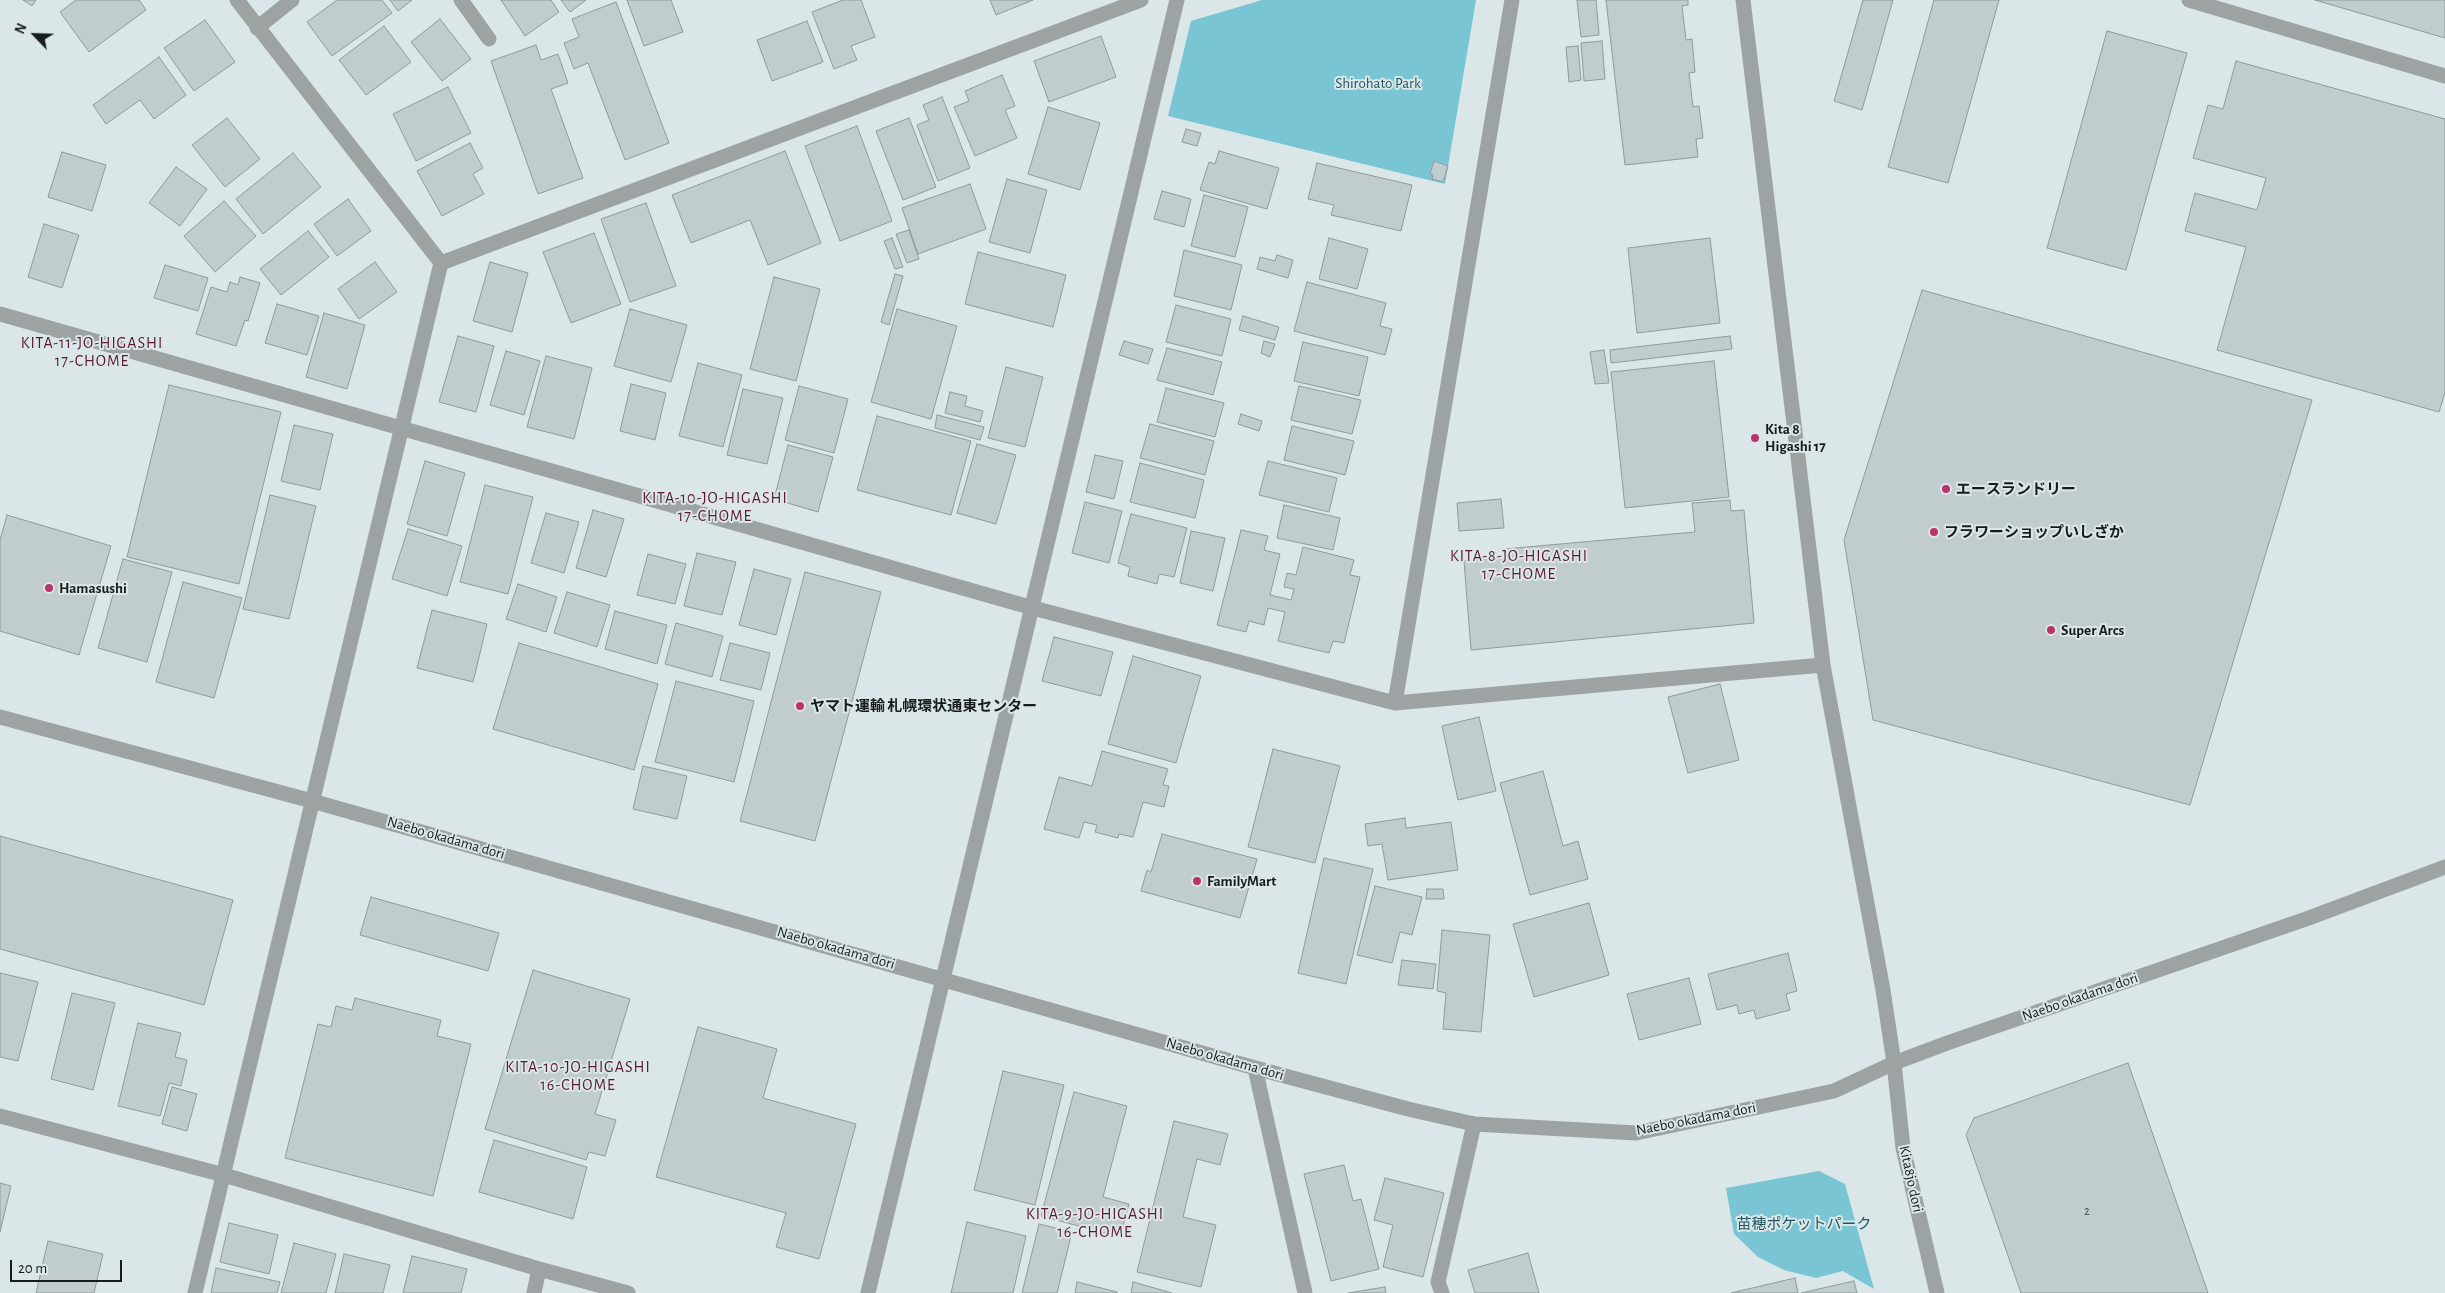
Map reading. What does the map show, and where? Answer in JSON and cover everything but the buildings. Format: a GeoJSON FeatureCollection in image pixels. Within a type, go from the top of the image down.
{"type":"FeatureCollection","features":[{"type":"Feature","properties":{"kind":"street"},"geometry":{"type":"LineString","coordinates":[[237,0],[441,263]]}},
{"type":"Feature","properties":{"kind":"street"},"geometry":{"type":"LineString","coordinates":[[257,28],[292,0]]}},
{"type":"Feature","properties":{"kind":"street"},"geometry":{"type":"LineString","coordinates":[[461,0],[489,40]]}},
{"type":"Feature","properties":{"kind":"street"},"geometry":{"type":"LineString","coordinates":[[441,263],[1141,0]]}},
{"type":"Feature","properties":{"kind":"street"},"geometry":{"type":"LineString","coordinates":[[868,1293],[1177,0]]}},
{"type":"Feature","properties":{"kind":"street"},"geometry":{"type":"LineString","coordinates":[[1395,703],[1512,0]]}},
{"type":"Feature","properties":{"kind":"street","name":"Kita8jo dori"},"geometry":{"type":"LineString","coordinates":[[1743,0],[1823,665],[1894,1063],[1903,1148],[1937,1293]]}},
{"type":"Feature","properties":{"kind":"street"},"geometry":{"type":"LineString","coordinates":[[2189,0],[2445,76]]}},
{"type":"Feature","properties":{"kind":"street"},"geometry":{"type":"LineString","coordinates":[[195,1293],[441,263]]}},
{"type":"Feature","properties":{"kind":"street"},"geometry":{"type":"LineString","coordinates":[[0,314],[1033,608],[1395,703],[1823,665]]}},
{"type":"Feature","properties":{"kind":"street","name":"Naebo okadama dori"},"geometry":{"type":"LineString","coordinates":[[0,717],[312,800],[1255,1068],[1408,1109],[1474,1124],[1636,1133],[1834,1091],[1894,1063],[2306,919],[2445,867]]}},
{"type":"Feature","properties":{"kind":"street"},"geometry":{"type":"LineString","coordinates":[[1255,1068],[1304,1293]]}},
{"type":"Feature","properties":{"kind":"street"},"geometry":{"type":"LineString","coordinates":[[0,1116],[224,1175],[539,1269],[628,1293]]}},
{"type":"Feature","properties":{"kind":"street"},"geometry":{"type":"LineString","coordinates":[[1442,1293],[1438,1282],[1474,1124]]}},
{"type":"Feature","properties":{"kind":"street"},"geometry":{"type":"LineString","coordinates":[[534,1293],[539,1269]]}},
{"type":"Feature","properties":{"kind":"green space","name":"Shirohato Park"},"geometry":{"type":"Polygon","coordinates":[[[1262,0],[1476,0],[1445,184],[1168,116],[1191,21],[1262,0]]]}},
{"type":"Feature","properties":{"kind":"green space","name":"苗穂ポケットパーク"},"geometry":{"type":"Polygon","coordinates":[[[1819,1171],[1845,1184],[1874,1289],[1843,1271],[1816,1278],[1784,1270],[1758,1257],[1734,1234],[1726,1188],[1819,1171]]]}},
{"type":"Feature","properties":{"kind":"place","name":"Kita 8 Higashi 17"},"geometry":{"type":"Point","coordinates":[1755,438]}},
{"type":"Feature","properties":{"kind":"place","name":"エースランドリー"},"geometry":{"type":"Point","coordinates":[1946,489]}},
{"type":"Feature","properties":{"kind":"place","name":"フラワーショップいしざか"},"geometry":{"type":"Point","coordinates":[1934,532]}},
{"type":"Feature","properties":{"kind":"place","name":"Hamasushi"},"geometry":{"type":"Point","coordinates":[49,588]}},
{"type":"Feature","properties":{"kind":"place","name":"Super Arcs"},"geometry":{"type":"Point","coordinates":[2051,630]}},
{"type":"Feature","properties":{"kind":"place","name":"ヤマト運輸 札幌環状通東センター"},"geometry":{"type":"Point","coordinates":[800,706]}},
{"type":"Feature","properties":{"kind":"place","name":"FamilyMart"},"geometry":{"type":"Point","coordinates":[1197,881]}},
{"type":"Feature","properties":{"kind":"district","name":"KITA-11-JO-HIGASHI 17-CHOME"},"geometry":{"type":"Point","coordinates":[92,352]}},
{"type":"Feature","properties":{"kind":"district","name":"KITA-10-JO-HIGASHI 17-CHOME"},"geometry":{"type":"Point","coordinates":[715,507]}},
{"type":"Feature","properties":{"kind":"district","name":"KITA-8-JO-HIGASHI 17-CHOME"},"geometry":{"type":"Point","coordinates":[1519,565]}},
{"type":"Feature","properties":{"kind":"district","name":"KITA-10-JO-HIGASHI 16-CHOME"},"geometry":{"type":"Point","coordinates":[578,1076]}},
{"type":"Feature","properties":{"kind":"district","name":"KITA-9-JO-HIGASHI 16-CHOME"},"geometry":{"type":"Point","coordinates":[1095,1223]}}]}
